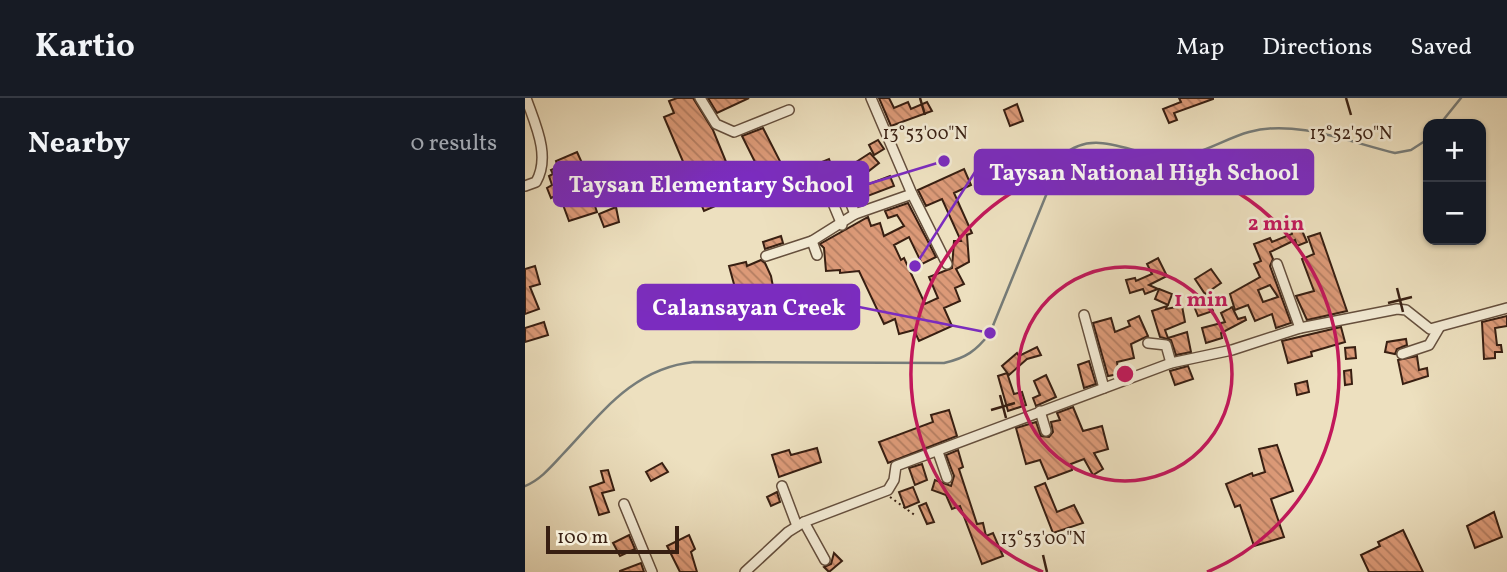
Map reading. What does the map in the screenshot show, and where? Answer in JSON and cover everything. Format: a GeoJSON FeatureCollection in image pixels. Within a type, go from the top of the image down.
{"type":"FeatureCollection","features":[{"type":"Feature","properties":{"kind":"street"},"geometry":{"type":"LineString","coordinates":[[525,186],[536,182],[542,163],[541,145],[526,98]]}},
{"type":"Feature","properties":{"kind":"street"},"geometry":{"type":"LineString","coordinates":[[700,98],[716,124],[725,131],[734,132],[789,110]]}},
{"type":"Feature","properties":{"kind":"street"},"geometry":{"type":"LineString","coordinates":[[870,98],[912,194],[947,264]]}},
{"type":"Feature","properties":{"kind":"street"},"geometry":{"type":"LineString","coordinates":[[844,186],[855,214]]}},
{"type":"Feature","properties":{"kind":"street"},"geometry":{"type":"LineString","coordinates":[[766,256],[812,242],[842,225],[855,214],[912,194]]}},
{"type":"Feature","properties":{"kind":"street"},"geometry":{"type":"LineString","coordinates":[[832,201],[842,225]]}},
{"type":"Feature","properties":{"kind":"street"},"geometry":{"type":"LineString","coordinates":[[812,242],[817,255]]}},
{"type":"Feature","properties":{"kind":"street"},"geometry":{"type":"LineString","coordinates":[[1277,264],[1300,328]]}},
{"type":"Feature","properties":{"kind":"street"},"geometry":{"type":"LineString","coordinates":[[745,572],[801,524],[884,492],[892,486],[896,466],[1171,363],[1232,350],[1300,328],[1398,309],[1406,310],[1430,329],[1507,308]]}},
{"type":"Feature","properties":{"kind":"street"},"geometry":{"type":"LineString","coordinates":[[1084,315],[1104,388]]}},
{"type":"Feature","properties":{"kind":"street"},"geometry":{"type":"LineString","coordinates":[[1402,354],[1429,345],[1439,328]]}},
{"type":"Feature","properties":{"kind":"street"},"geometry":{"type":"LineString","coordinates":[[1148,344],[1166,345],[1171,363]]}},
{"type":"Feature","properties":{"kind":"street"},"geometry":{"type":"LineString","coordinates":[[1040,411],[1047,431]]}},
{"type":"Feature","properties":{"kind":"street"},"geometry":{"type":"LineString","coordinates":[[938,452],[947,478]]}},
{"type":"Feature","properties":{"kind":"street"},"geometry":{"type":"LineString","coordinates":[[782,486],[801,524],[825,560]]}},
{"type":"Feature","properties":{"kind":"street"},"geometry":{"type":"LineString","coordinates":[[624,504],[652,572]]}},
{"type":"Feature","properties":{"kind":"path"},"geometry":{"type":"LineString","coordinates":[[884,492],[916,516]]}},
{"type":"Feature","properties":{"kind":"building"},"geometry":{"type":"Polygon","coordinates":[[[693,98],[713,130],[731,174],[719,178],[729,200],[704,211],[664,117],[674,113],[669,101],[693,98]]]}},
{"type":"Feature","properties":{"kind":"building"},"geometry":{"type":"Polygon","coordinates":[[[708,98],[749,98],[717,113],[708,98]]]}},
{"type":"Feature","properties":{"kind":"building"},"geometry":{"type":"Polygon","coordinates":[[[879,98],[889,98],[894,108],[908,102],[911,109],[927,102],[932,111],[891,126],[879,98]]]}},
{"type":"Feature","properties":{"kind":"building"},"geometry":{"type":"Polygon","coordinates":[[[1179,98],[1213,99],[1174,113],[1177,120],[1169,123],[1163,109],[1181,102],[1179,98]]]}},
{"type":"Feature","properties":{"kind":"building"},"geometry":{"type":"Polygon","coordinates":[[[1017,104],[1023,121],[1010,126],[1004,110],[1017,104]]]}},
{"type":"Feature","properties":{"kind":"building"},"geometry":{"type":"Polygon","coordinates":[[[763,128],[785,171],[742,192],[737,180],[759,170],[742,136],[763,128]]]}},
{"type":"Feature","properties":{"kind":"building"},"geometry":{"type":"Polygon","coordinates":[[[878,140],[884,149],[874,155],[869,145],[878,140]]]}},
{"type":"Feature","properties":{"kind":"building"},"geometry":{"type":"Polygon","coordinates":[[[577,152],[586,172],[596,167],[600,177],[587,182],[597,212],[569,221],[559,194],[551,198],[547,188],[552,185],[549,176],[553,174],[551,170],[558,167],[556,161],[577,152]]]}},
{"type":"Feature","properties":{"kind":"building"},"geometry":{"type":"Polygon","coordinates":[[[870,153],[879,163],[851,185],[848,180],[842,179],[857,171],[853,164],[870,153]]]}},
{"type":"Feature","properties":{"kind":"building"},"geometry":{"type":"Polygon","coordinates":[[[829,159],[836,177],[818,184],[812,166],[829,159]]]}},
{"type":"Feature","properties":{"kind":"building"},"geometry":{"type":"Polygon","coordinates":[[[964,169],[971,185],[954,193],[972,233],[967,235],[969,262],[956,269],[964,284],[955,288],[960,301],[944,308],[952,326],[919,341],[914,330],[899,334],[895,319],[884,324],[859,271],[826,271],[824,248],[820,244],[868,217],[871,226],[880,223],[884,236],[904,226],[897,215],[888,218],[885,211],[908,203],[936,257],[922,264],[909,237],[894,245],[901,260],[904,258],[925,304],[938,298],[929,277],[952,268],[954,241],[961,241],[942,199],[926,206],[918,190],[964,169]]]}},
{"type":"Feature","properties":{"kind":"building"},"geometry":{"type":"Polygon","coordinates":[[[890,176],[894,186],[857,200],[853,190],[890,176]]]}},
{"type":"Feature","properties":{"kind":"building"},"geometry":{"type":"Polygon","coordinates":[[[616,207],[619,222],[604,227],[599,214],[616,207]]]}},
{"type":"Feature","properties":{"kind":"building"},"geometry":{"type":"Polygon","coordinates":[[[1300,226],[1307,242],[1297,246],[1295,240],[1270,252],[1273,259],[1270,266],[1291,323],[1276,328],[1272,314],[1255,321],[1248,305],[1235,310],[1230,294],[1260,277],[1254,264],[1261,261],[1254,244],[1270,238],[1272,242],[1292,234],[1291,229],[1300,226]],[[1270,285],[1258,290],[1263,302],[1278,297],[1270,285]]]}},
{"type":"Feature","properties":{"kind":"building"},"geometry":{"type":"Polygon","coordinates":[[[1320,233],[1347,311],[1307,320],[1296,296],[1314,291],[1302,259],[1314,254],[1308,237],[1320,233]]]}},
{"type":"Feature","properties":{"kind":"building"},"geometry":{"type":"Polygon","coordinates":[[[781,236],[783,243],[765,249],[763,242],[781,236]]]}},
{"type":"Feature","properties":{"kind":"building"},"geometry":{"type":"Polygon","coordinates":[[[1158,258],[1167,276],[1149,285],[1158,289],[1145,294],[1143,289],[1130,293],[1126,280],[1135,278],[1136,281],[1152,274],[1147,264],[1158,258]]]}},
{"type":"Feature","properties":{"kind":"building"},"geometry":{"type":"Polygon","coordinates":[[[761,260],[771,276],[777,308],[758,312],[754,291],[737,295],[729,266],[746,262],[747,266],[761,260]]]}},
{"type":"Feature","properties":{"kind":"building"},"geometry":{"type":"Polygon","coordinates":[[[535,266],[540,284],[530,287],[539,309],[525,314],[525,269],[535,266]]]}},
{"type":"Feature","properties":{"kind":"building"},"geometry":{"type":"Polygon","coordinates":[[[1211,269],[1221,283],[1205,294],[1195,279],[1211,269]]]}},
{"type":"Feature","properties":{"kind":"building"},"geometry":{"type":"Polygon","coordinates":[[[1159,289],[1172,294],[1168,305],[1155,299],[1159,289]]]}},
{"type":"Feature","properties":{"kind":"building"},"geometry":{"type":"Polygon","coordinates":[[[1209,301],[1213,311],[1198,316],[1194,306],[1209,301]]]}},
{"type":"Feature","properties":{"kind":"building"},"geometry":{"type":"Polygon","coordinates":[[[1167,306],[1166,309],[1182,306],[1185,322],[1165,330],[1168,338],[1187,332],[1191,352],[1176,355],[1171,340],[1160,337],[1152,311],[1167,306]]]}},
{"type":"Feature","properties":{"kind":"building"},"geometry":{"type":"Polygon","coordinates":[[[1232,307],[1238,319],[1245,317],[1246,320],[1221,333],[1222,338],[1206,343],[1202,328],[1225,322],[1221,313],[1232,307]]]}},
{"type":"Feature","properties":{"kind":"building"},"geometry":{"type":"Polygon","coordinates":[[[1139,316],[1148,336],[1131,344],[1134,358],[1117,362],[1119,374],[1108,376],[1093,323],[1111,318],[1115,332],[1130,326],[1128,321],[1139,316]]]}},
{"type":"Feature","properties":{"kind":"building"},"geometry":{"type":"Polygon","coordinates":[[[1507,316],[1507,326],[1495,328],[1497,345],[1501,345],[1502,352],[1495,352],[1495,358],[1484,359],[1482,322],[1507,316]]]}},
{"type":"Feature","properties":{"kind":"building"},"geometry":{"type":"Polygon","coordinates":[[[544,322],[548,335],[525,342],[525,328],[544,322]]]}},
{"type":"Feature","properties":{"kind":"building"},"geometry":{"type":"Polygon","coordinates":[[[1341,327],[1345,342],[1311,352],[1312,356],[1288,363],[1282,341],[1341,327]]]}},
{"type":"Feature","properties":{"kind":"building"},"geometry":{"type":"Polygon","coordinates":[[[1406,339],[1407,345],[1397,349],[1395,354],[1385,352],[1387,342],[1406,339]]]}},
{"type":"Feature","properties":{"kind":"building"},"geometry":{"type":"Polygon","coordinates":[[[1037,347],[1041,355],[1027,359],[1009,375],[1002,366],[1017,353],[1019,356],[1037,347]]]}},
{"type":"Feature","properties":{"kind":"building"},"geometry":{"type":"Polygon","coordinates":[[[1355,347],[1356,358],[1346,359],[1345,348],[1355,347]]]}},
{"type":"Feature","properties":{"kind":"building"},"geometry":{"type":"Polygon","coordinates":[[[1417,356],[1419,370],[1427,368],[1428,376],[1403,384],[1398,360],[1417,356]]]}},
{"type":"Feature","properties":{"kind":"building"},"geometry":{"type":"Polygon","coordinates":[[[1089,361],[1096,384],[1084,388],[1078,365],[1089,361]]]}},
{"type":"Feature","properties":{"kind":"building"},"geometry":{"type":"Polygon","coordinates":[[[1188,366],[1193,379],[1175,385],[1170,371],[1188,366]]]}},
{"type":"Feature","properties":{"kind":"building"},"geometry":{"type":"Polygon","coordinates":[[[1351,370],[1352,384],[1345,385],[1344,371],[1351,370]]]}},
{"type":"Feature","properties":{"kind":"building"},"geometry":{"type":"Polygon","coordinates":[[[1007,373],[1014,394],[1022,392],[1026,405],[1008,411],[998,376],[1007,373]]]}},
{"type":"Feature","properties":{"kind":"building"},"geometry":{"type":"Polygon","coordinates":[[[1046,375],[1056,397],[1036,406],[1033,398],[1040,395],[1034,381],[1046,375]]]}},
{"type":"Feature","properties":{"kind":"building"},"geometry":{"type":"Polygon","coordinates":[[[1307,381],[1309,392],[1297,395],[1295,384],[1307,381]]]}},
{"type":"Feature","properties":{"kind":"building"},"geometry":{"type":"Polygon","coordinates":[[[1073,407],[1083,431],[1102,426],[1108,449],[1094,453],[1103,469],[1093,475],[1084,459],[1071,464],[1072,470],[1048,479],[1040,460],[1026,464],[1016,428],[1036,422],[1041,436],[1049,437],[1053,432],[1051,422],[1060,420],[1057,413],[1073,407]]]}},
{"type":"Feature","properties":{"kind":"building"},"geometry":{"type":"Polygon","coordinates":[[[949,410],[957,436],[888,463],[879,442],[933,422],[931,415],[949,410]]]}},
{"type":"Feature","properties":{"kind":"building"},"geometry":{"type":"Polygon","coordinates":[[[1277,445],[1293,491],[1271,499],[1284,537],[1254,546],[1240,505],[1235,507],[1226,484],[1252,473],[1253,476],[1265,472],[1259,449],[1277,445]]]}},
{"type":"Feature","properties":{"kind":"building"},"geometry":{"type":"Polygon","coordinates":[[[817,448],[821,462],[779,477],[772,455],[789,450],[791,455],[817,448]]]}},
{"type":"Feature","properties":{"kind":"building"},"geometry":{"type":"Polygon","coordinates":[[[958,450],[963,467],[959,469],[977,524],[983,523],[986,536],[993,533],[1003,556],[982,564],[960,506],[952,509],[946,495],[932,490],[935,480],[951,486],[954,476],[946,455],[958,450]]]}},
{"type":"Feature","properties":{"kind":"building"},"geometry":{"type":"Polygon","coordinates":[[[662,463],[668,472],[651,481],[646,472],[662,463]]]}},
{"type":"Feature","properties":{"kind":"building"},"geometry":{"type":"Polygon","coordinates":[[[922,464],[927,480],[915,485],[909,468],[922,464]]]}},
{"type":"Feature","properties":{"kind":"building"},"geometry":{"type":"Polygon","coordinates":[[[608,470],[614,490],[602,493],[609,512],[599,515],[590,487],[604,482],[601,471],[608,470]]]}},
{"type":"Feature","properties":{"kind":"building"},"geometry":{"type":"Polygon","coordinates":[[[1045,483],[1057,512],[1074,505],[1083,523],[1053,533],[1035,487],[1045,483]]]}},
{"type":"Feature","properties":{"kind":"building"},"geometry":{"type":"Polygon","coordinates":[[[913,487],[919,502],[905,508],[899,492],[913,487]]]}},
{"type":"Feature","properties":{"kind":"building"},"geometry":{"type":"Polygon","coordinates":[[[777,492],[780,502],[771,506],[767,497],[777,492]]]}},
{"type":"Feature","properties":{"kind":"building"},"geometry":{"type":"Polygon","coordinates":[[[926,503],[934,522],[927,524],[919,506],[926,503]]]}},
{"type":"Feature","properties":{"kind":"building"},"geometry":{"type":"Polygon","coordinates":[[[1494,512],[1502,537],[1475,548],[1467,526],[1494,512]]]}},
{"type":"Feature","properties":{"kind":"building"},"geometry":{"type":"Polygon","coordinates":[[[1403,530],[1423,572],[1369,572],[1361,555],[1380,546],[1378,542],[1403,530]]]}},
{"type":"Feature","properties":{"kind":"building"},"geometry":{"type":"Polygon","coordinates":[[[629,535],[635,549],[620,556],[613,543],[629,535]]]}},
{"type":"Feature","properties":{"kind":"building"},"geometry":{"type":"Polygon","coordinates":[[[689,535],[695,549],[691,552],[697,572],[680,572],[667,546],[689,535]]]}},
{"type":"Feature","properties":{"kind":"building"},"geometry":{"type":"Polygon","coordinates":[[[834,553],[842,561],[829,572],[824,567],[831,564],[834,553]]]}},
{"type":"Feature","properties":{"kind":"building"},"geometry":{"type":"Polygon","coordinates":[[[641,563],[644,572],[620,572],[620,571],[641,563]]]}},
{"type":"Feature","properties":{"kind":"waterway"},"geometry":{"type":"LineString","coordinates":[[1444,119],[1461,98]]}},
{"type":"Feature","properties":{"kind":"waterway"},"geometry":{"type":"LineString","coordinates":[[525,486],[545,473],[620,395],[653,373],[672,366],[694,362],[944,363],[970,353],[990,333],[1062,156],[1074,148],[1087,144],[1112,144],[1153,155],[1177,157],[1198,152],[1249,132],[1285,128],[1322,134],[1395,153],[1411,150],[1423,142]]}},
{"type":"Feature","properties":{"kind":"place","name":"Taysan Elementary School"},"geometry":{"type":"Point","coordinates":[944,161]}},
{"type":"Feature","properties":{"kind":"place","name":"Taysan National High School"},"geometry":{"type":"Point","coordinates":[915,266]}},
{"type":"Feature","properties":{"kind":"place","name":"Calansayan Creek"},"geometry":{"type":"Point","coordinates":[990,333]}}]}
